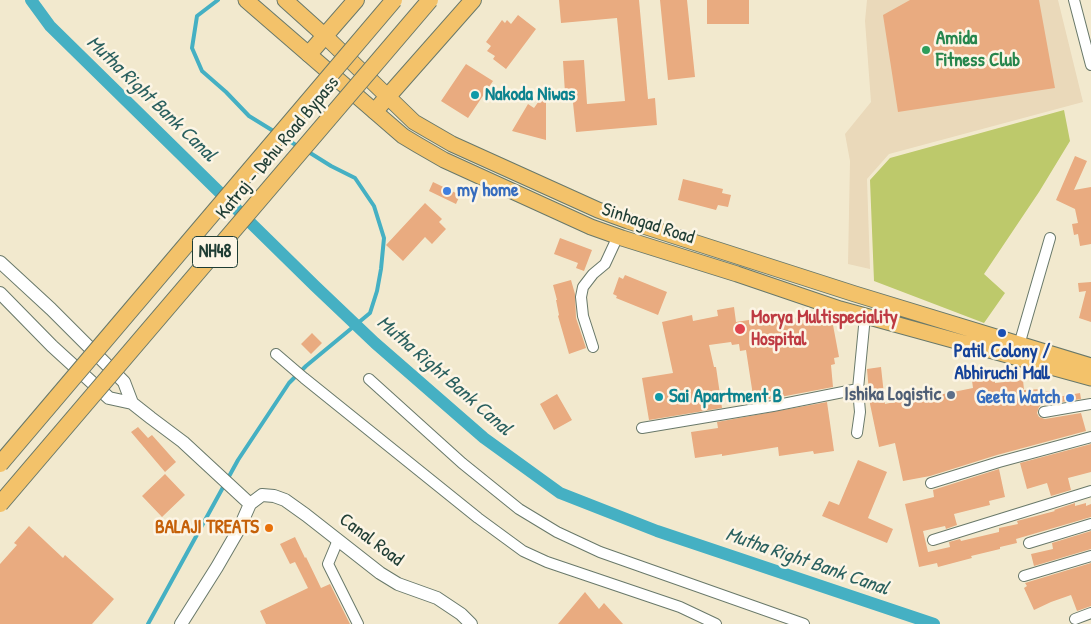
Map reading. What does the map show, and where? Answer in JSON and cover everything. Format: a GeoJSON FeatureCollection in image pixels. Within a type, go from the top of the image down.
{"type":"FeatureCollection","features":[{"type":"Feature","properties":{"kind":"highway"},"geometry":{"type":"LineString","coordinates":[[310,54],[356,0]]}},
{"type":"Feature","properties":{"kind":"highway","name":"Katraj - Dehu Road Bypass"},"geometry":{"type":"LineString","coordinates":[[0,464],[394,0]]}},
{"type":"Feature","properties":{"kind":"highway","name":"Katraj - Dehu Road Bypass"},"geometry":{"type":"LineString","coordinates":[[0,504],[430,0]]}},
{"type":"Feature","properties":{"kind":"highway"},"geometry":{"type":"LineString","coordinates":[[375,111],[473,0]]}},
{"type":"Feature","properties":{"kind":"main road","name":"Sinhagad Road"},"geometry":{"type":"LineString","coordinates":[[246,0],[403,136],[444,160],[591,227],[865,316],[1091,378]]}},
{"type":"Feature","properties":{"kind":"main road","name":"Sinhagad Road"},"geometry":{"type":"LineString","coordinates":[[284,0],[325,36],[414,122],[452,144],[598,210],[628,221],[855,294],[1091,366]]}},
{"type":"Feature","properties":{"kind":"street"},"geometry":{"type":"LineString","coordinates":[[1074,0],[1091,65]]}},
{"type":"Feature","properties":{"kind":"street"},"geometry":{"type":"LineString","coordinates":[[593,347],[583,316],[581,297],[583,287],[604,264],[618,236]]}},
{"type":"Feature","properties":{"kind":"street"},"geometry":{"type":"LineString","coordinates":[[1020,345],[1050,238]]}},
{"type":"Feature","properties":{"kind":"street"},"geometry":{"type":"LineString","coordinates":[[0,262],[51,309],[124,382],[132,403]]}},
{"type":"Feature","properties":{"kind":"street"},"geometry":{"type":"LineString","coordinates":[[0,293],[52,346],[109,398],[132,403],[183,442],[250,504],[239,529],[181,624]]}},
{"type":"Feature","properties":{"kind":"street"},"geometry":{"type":"LineString","coordinates":[[857,433],[860,412],[858,389],[865,316]]}},
{"type":"Feature","properties":{"kind":"street"},"geometry":{"type":"LineString","coordinates":[[276,354],[478,518],[523,551],[548,562],[680,607],[716,624]]}},
{"type":"Feature","properties":{"kind":"street"},"geometry":{"type":"LineString","coordinates":[[370,379],[462,463],[520,509],[557,532],[600,552],[804,624]]}},
{"type":"Feature","properties":{"kind":"street"},"geometry":{"type":"LineString","coordinates":[[642,428],[773,406],[858,389]]}},
{"type":"Feature","properties":{"kind":"street"},"geometry":{"type":"LineString","coordinates":[[1044,412],[1091,404]]}},
{"type":"Feature","properties":{"kind":"street"},"geometry":{"type":"LineString","coordinates":[[931,483],[1091,437]]}},
{"type":"Feature","properties":{"kind":"street"},"geometry":{"type":"LineString","coordinates":[[933,540],[1091,491]]}},
{"type":"Feature","properties":{"kind":"street","name":"Canal Road"},"geometry":{"type":"LineString","coordinates":[[250,504],[262,495],[286,500],[380,573],[398,584],[437,598],[461,614],[471,624]]}},
{"type":"Feature","properties":{"kind":"street"},"geometry":{"type":"LineString","coordinates":[[1029,543],[1091,524]]}},
{"type":"Feature","properties":{"kind":"street"},"geometry":{"type":"LineString","coordinates":[[338,540],[328,564],[358,624]]}},
{"type":"Feature","properties":{"kind":"street"},"geometry":{"type":"LineString","coordinates":[[1024,576],[1091,556]]}},
{"type":"Feature","properties":{"kind":"street"},"geometry":{"type":"LineString","coordinates":[[1075,619],[1091,613]]}},
{"type":"Feature","properties":{"kind":"shaded area"},"geometry":{"type":"Polygon","coordinates":[[[867,0],[1058,0],[1083,102],[889,154],[867,179],[870,269],[848,264],[850,161],[845,134],[871,102],[865,21],[867,0]]]}},
{"type":"Feature","properties":{"kind":"green space"},"geometry":{"type":"Polygon","coordinates":[[[1064,110],[1070,141],[1039,192],[984,274],[1005,293],[984,323],[874,281],[870,180],[890,158],[1064,110]]]}},
{"type":"Feature","properties":{"kind":"building"},"geometry":{"type":"Polygon","coordinates":[[[559,0],[639,0],[648,99],[655,98],[657,125],[576,132],[572,93],[565,93],[563,61],[584,60],[587,104],[625,101],[617,18],[561,23],[559,0]]]}},
{"type":"Feature","properties":{"kind":"building"},"geometry":{"type":"Polygon","coordinates":[[[660,0],[687,0],[695,77],[668,80],[660,0]]]}},
{"type":"Feature","properties":{"kind":"building"},"geometry":{"type":"Polygon","coordinates":[[[707,0],[749,0],[749,24],[707,24],[707,0]]]}},
{"type":"Feature","properties":{"kind":"building"},"geometry":{"type":"Polygon","coordinates":[[[910,0],[1039,0],[1055,88],[898,112],[883,15],[910,0]]]}},
{"type":"Feature","properties":{"kind":"building"},"geometry":{"type":"Polygon","coordinates":[[[518,15],[536,29],[506,69],[493,59],[495,56],[487,51],[491,46],[486,42],[502,20],[505,23],[507,20],[511,24],[518,15]]]}},
{"type":"Feature","properties":{"kind":"building","name":"Nakoda Niwas"},"geometry":{"type":"Polygon","coordinates":[[[466,64],[493,81],[468,118],[441,101],[466,64]]]}},
{"type":"Feature","properties":{"kind":"building"},"geometry":{"type":"Polygon","coordinates":[[[546,91],[546,140],[512,131],[528,104],[534,108],[546,91]]]}},
{"type":"Feature","properties":{"kind":"building"},"geometry":{"type":"Polygon","coordinates":[[[1075,156],[1087,161],[1074,190],[1091,187],[1091,244],[1080,246],[1078,234],[1074,235],[1072,224],[1078,223],[1075,209],[1056,200],[1075,156]]]}},
{"type":"Feature","properties":{"kind":"building"},"geometry":{"type":"Polygon","coordinates":[[[683,179],[723,189],[722,193],[731,195],[728,207],[718,205],[716,210],[678,200],[683,179]]]}},
{"type":"Feature","properties":{"kind":"building"},"geometry":{"type":"Polygon","coordinates":[[[433,182],[460,195],[456,204],[429,191],[433,182]]]}},
{"type":"Feature","properties":{"kind":"building"},"geometry":{"type":"Polygon","coordinates":[[[425,203],[442,219],[439,222],[446,229],[432,244],[425,237],[403,261],[386,245],[425,203]]]}},
{"type":"Feature","properties":{"kind":"building"},"geometry":{"type":"Polygon","coordinates":[[[560,238],[592,250],[584,271],[576,268],[578,263],[554,254],[560,238]]]}},
{"type":"Feature","properties":{"kind":"building"},"geometry":{"type":"Polygon","coordinates":[[[625,275],[667,292],[658,315],[616,298],[617,296],[613,294],[619,277],[623,279],[625,275]]]}},
{"type":"Feature","properties":{"kind":"building"},"geometry":{"type":"Polygon","coordinates":[[[571,280],[575,294],[576,318],[586,348],[569,354],[558,316],[557,300],[553,285],[571,280]]]}},
{"type":"Feature","properties":{"kind":"building"},"geometry":{"type":"Polygon","coordinates":[[[1091,282],[1091,322],[1079,318],[1086,291],[1079,292],[1078,283],[1091,282]]]}},
{"type":"Feature","properties":{"kind":"building"},"geometry":{"type":"Polygon","coordinates":[[[734,307],[736,322],[781,315],[833,325],[839,357],[834,358],[835,364],[831,365],[833,387],[754,402],[746,350],[740,351],[739,344],[732,345],[731,342],[709,345],[714,367],[716,367],[722,408],[649,420],[642,378],[673,373],[662,322],[692,315],[693,321],[718,316],[717,310],[734,307]]]}},
{"type":"Feature","properties":{"kind":"building"},"geometry":{"type":"Polygon","coordinates":[[[312,333],[322,343],[311,354],[301,344],[312,333]]]}},
{"type":"Feature","properties":{"kind":"building"},"geometry":{"type":"Polygon","coordinates":[[[881,367],[885,404],[973,388],[971,373],[994,371],[995,383],[1023,380],[1024,390],[1041,389],[1041,392],[1052,391],[1052,398],[1080,393],[1081,399],[1042,405],[1037,413],[1039,417],[1045,419],[1081,413],[1086,431],[997,455],[930,476],[903,481],[895,443],[879,447],[870,404],[867,369],[881,367]]]}},
{"type":"Feature","properties":{"kind":"building"},"geometry":{"type":"Polygon","coordinates":[[[557,394],[572,420],[554,430],[540,404],[557,394]]]}},
{"type":"Feature","properties":{"kind":"building"},"geometry":{"type":"Polygon","coordinates":[[[827,402],[834,451],[814,454],[813,451],[779,456],[778,447],[722,456],[722,454],[695,458],[691,432],[718,428],[717,422],[827,402]]]}},
{"type":"Feature","properties":{"kind":"building"},"geometry":{"type":"Polygon","coordinates":[[[138,427],[148,438],[152,435],[176,462],[165,472],[131,432],[138,427]]]}},
{"type":"Feature","properties":{"kind":"building"},"geometry":{"type":"Polygon","coordinates":[[[1091,444],[1091,472],[1068,478],[1071,490],[1051,496],[1047,483],[1027,489],[1020,463],[1091,444]]]}},
{"type":"Feature","properties":{"kind":"building"},"geometry":{"type":"Polygon","coordinates":[[[858,460],[887,472],[868,518],[893,529],[887,543],[822,516],[829,501],[839,505],[858,460]]]}},
{"type":"Feature","properties":{"kind":"building"},"geometry":{"type":"Polygon","coordinates":[[[999,469],[1005,497],[989,501],[990,505],[954,514],[957,525],[946,529],[945,526],[923,531],[928,552],[950,547],[949,542],[999,532],[999,528],[1018,524],[1017,521],[1055,511],[1075,503],[1075,506],[1086,503],[1086,506],[1091,504],[1091,517],[1016,539],[1017,543],[971,556],[972,558],[938,567],[937,563],[919,567],[905,504],[934,497],[933,490],[999,469]]]}},
{"type":"Feature","properties":{"kind":"building"},"geometry":{"type":"Polygon","coordinates":[[[165,474],[185,495],[162,517],[142,496],[165,474]]]}},
{"type":"Feature","properties":{"kind":"building"},"geometry":{"type":"Polygon","coordinates":[[[29,526],[63,558],[65,555],[114,599],[92,624],[0,624],[0,564],[17,545],[14,543],[29,526]]]}},
{"type":"Feature","properties":{"kind":"building"},"geometry":{"type":"Polygon","coordinates":[[[1091,531],[1091,549],[1034,566],[1031,554],[1053,549],[1052,543],[1091,531]]]}},
{"type":"Feature","properties":{"kind":"building"},"geometry":{"type":"Polygon","coordinates":[[[295,537],[321,588],[330,584],[350,624],[266,624],[260,611],[308,588],[295,562],[290,564],[280,544],[295,537]]]}},
{"type":"Feature","properties":{"kind":"building"},"geometry":{"type":"Polygon","coordinates":[[[1091,563],[1091,606],[1077,611],[1071,595],[1034,610],[1024,588],[1027,586],[1025,583],[1091,563]]]}},
{"type":"Feature","properties":{"kind":"building"},"geometry":{"type":"Polygon","coordinates":[[[585,592],[599,609],[604,603],[623,624],[558,624],[585,592]]]}},
{"type":"Feature","properties":{"kind":"waterway","name":"Mutha Right Bank Canal"},"geometry":{"type":"LineString","coordinates":[[31,0],[50,26],[375,343],[484,438],[560,493],[657,531],[934,624]]}},
{"type":"Feature","properties":{"kind":"waterway"},"geometry":{"type":"LineString","coordinates":[[218,0],[197,16],[192,48],[202,71],[249,116],[275,132]]}},
{"type":"Feature","properties":{"kind":"waterway"},"geometry":{"type":"LineString","coordinates":[[283,137],[299,147]]}},
{"type":"Feature","properties":{"kind":"waterway"},"geometry":{"type":"LineString","coordinates":[[148,624],[238,460],[289,383],[306,366],[370,313],[377,291],[384,238],[374,206],[355,178],[307,151]]}},
{"type":"Feature","properties":{"kind":"place","name":"Amida Fitness Club"},"geometry":{"type":"Point","coordinates":[926,50]}},
{"type":"Feature","properties":{"kind":"place","name":"Nakoda Niwas"},"geometry":{"type":"Point","coordinates":[475,95]}},
{"type":"Feature","properties":{"kind":"place","name":"my home"},"geometry":{"type":"Point","coordinates":[447,191]}},
{"type":"Feature","properties":{"kind":"place","name":"Morya Multispeciality Hospital"},"geometry":{"type":"Point","coordinates":[740,329]}},
{"type":"Feature","properties":{"kind":"place","name":"Patil Colony / Abhiruchi Mall"},"geometry":{"type":"Point","coordinates":[1002,333]}},
{"type":"Feature","properties":{"kind":"place","name":"Ishika Logistic"},"geometry":{"type":"Point","coordinates":[951,395]}},
{"type":"Feature","properties":{"kind":"place","name":"Sai Apartment B"},"geometry":{"type":"Point","coordinates":[659,397]}},
{"type":"Feature","properties":{"kind":"place","name":"Geeta Watch"},"geometry":{"type":"Point","coordinates":[1070,398]}},
{"type":"Feature","properties":{"kind":"place","name":"BALAJI TREATS"},"geometry":{"type":"Point","coordinates":[269,528]}}]}
